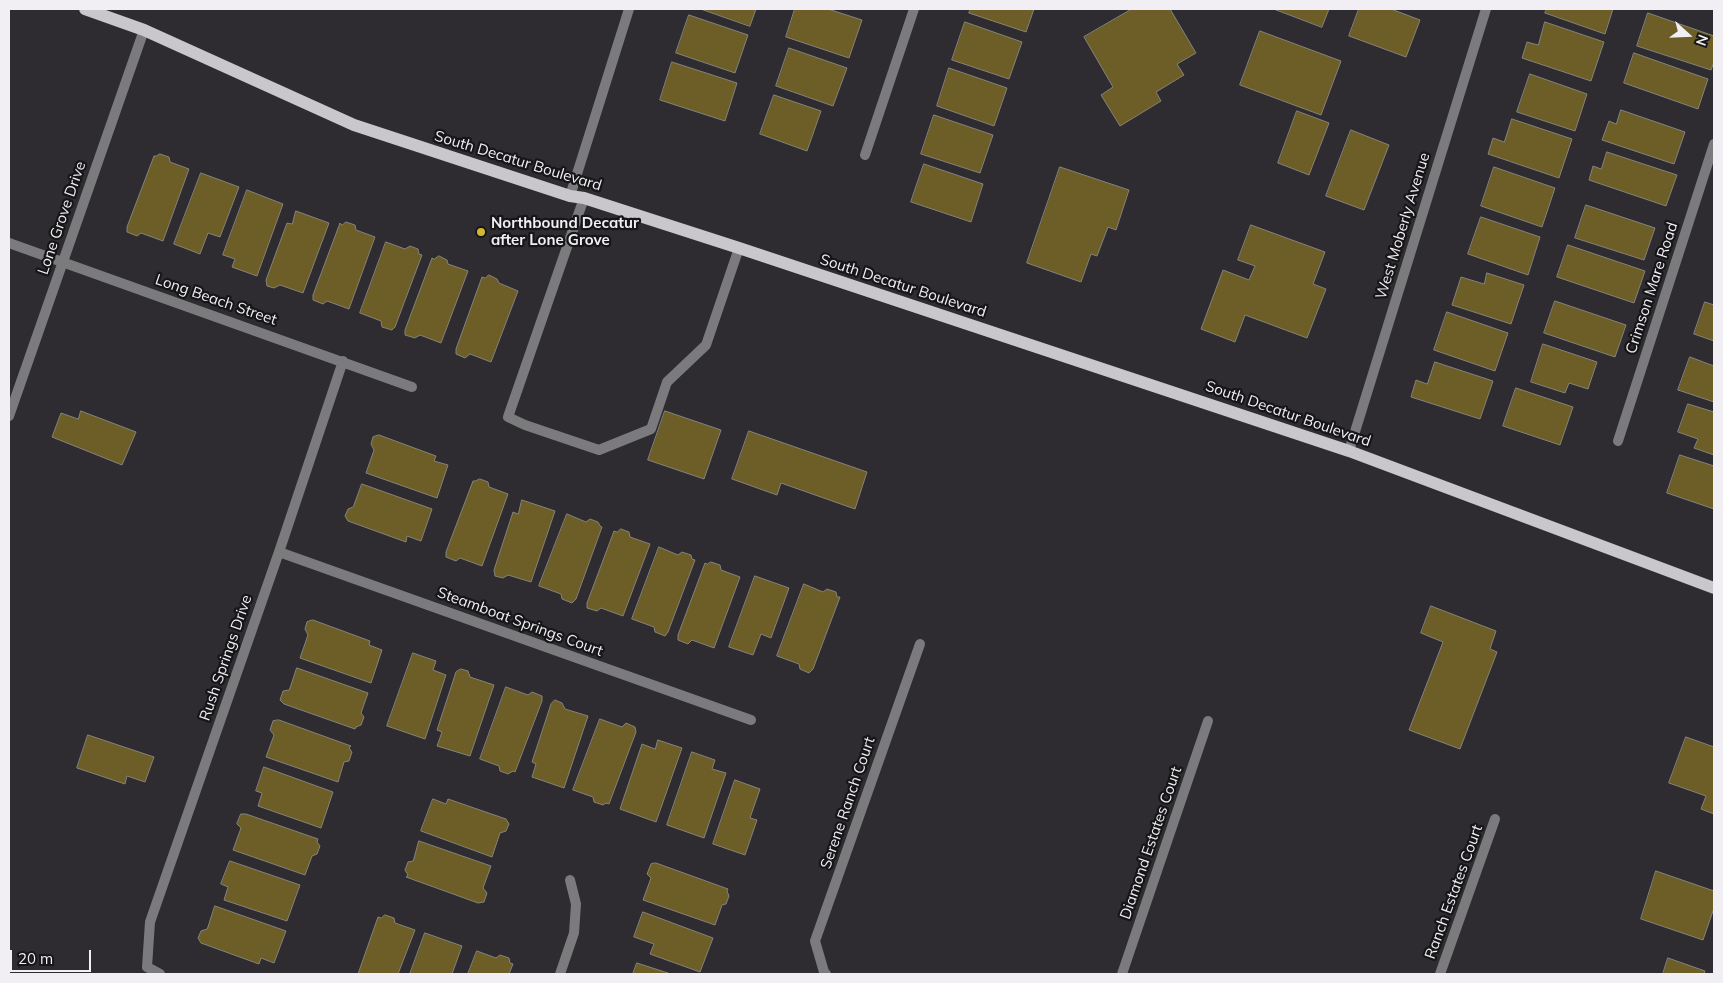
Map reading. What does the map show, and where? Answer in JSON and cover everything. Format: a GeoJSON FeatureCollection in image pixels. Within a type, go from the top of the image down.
{"type":"FeatureCollection","features":[{"type":"Feature","properties":{"kind":"main road","name":"South Decatur Boulevard"},"geometry":{"type":"LineString","coordinates":[[86,9],[144,30],[354,125],[570,196],[584,198],[740,248],[1349,451],[1714,588]]}},
{"type":"Feature","properties":{"kind":"street"},"geometry":{"type":"LineString","coordinates":[[570,196],[629,9]]}},
{"type":"Feature","properties":{"kind":"street"},"geometry":{"type":"LineString","coordinates":[[865,155],[914,9]]}},
{"type":"Feature","properties":{"kind":"street","name":"West Moberly Avenue"},"geometry":{"type":"LineString","coordinates":[[1349,451],[1486,9]]}},
{"type":"Feature","properties":{"kind":"street","name":"Lone Grove Drive"},"geometry":{"type":"LineString","coordinates":[[9,416],[144,30]]}},
{"type":"Feature","properties":{"kind":"street","name":"Crimson Mare Road"},"geometry":{"type":"LineString","coordinates":[[1618,442],[1714,144]]}},
{"type":"Feature","properties":{"kind":"street"},"geometry":{"type":"LineString","coordinates":[[584,198],[508,416],[525,425],[599,450],[651,429],[667,382],[706,345],[740,248]]}},
{"type":"Feature","properties":{"kind":"street","name":"Long Beach Street"},"geometry":{"type":"LineString","coordinates":[[9,243],[412,387]]}},
{"type":"Feature","properties":{"kind":"street","name":"Rush Springs Drive"},"geometry":{"type":"LineString","coordinates":[[160,974],[147,967],[150,922],[279,552],[343,361]]}},
{"type":"Feature","properties":{"kind":"street","name":"Steamboat Springs Court"},"geometry":{"type":"LineString","coordinates":[[279,552],[751,720]]}},
{"type":"Feature","properties":{"kind":"street","name":"Serene Ranch Court"},"geometry":{"type":"LineString","coordinates":[[825,973],[815,941],[920,644]]}},
{"type":"Feature","properties":{"kind":"street","name":"Diamond Estates Court"},"geometry":{"type":"LineString","coordinates":[[1122,974],[1208,722]]}},
{"type":"Feature","properties":{"kind":"street","name":"Ranch Estates Court"},"geometry":{"type":"LineString","coordinates":[[1440,974],[1495,819]]}},
{"type":"Feature","properties":{"kind":"street"},"geometry":{"type":"LineString","coordinates":[[560,974],[574,933],[576,904],[570,880]]}},
{"type":"Feature","properties":{"kind":"building"},"geometry":{"type":"Polygon","coordinates":[[[701,9],[756,9],[750,26],[701,9]]]}},
{"type":"Feature","properties":{"kind":"building"},"geometry":{"type":"Polygon","coordinates":[[[795,9],[828,9],[862,20],[849,58],[786,37],[795,9]]]}},
{"type":"Feature","properties":{"kind":"building"},"geometry":{"type":"Polygon","coordinates":[[[971,9],[1034,9],[1026,32],[969,13],[971,9]]]}},
{"type":"Feature","properties":{"kind":"building"},"geometry":{"type":"Polygon","coordinates":[[[1132,9],[1170,9],[1196,53],[1177,64],[1184,75],[1156,92],[1161,101],[1120,126],[1101,95],[1113,87],[1084,37],[1132,9]]]}},
{"type":"Feature","properties":{"kind":"building"},"geometry":{"type":"Polygon","coordinates":[[[1274,9],[1329,9],[1322,27],[1274,9]]]}},
{"type":"Feature","properties":{"kind":"building"},"geometry":{"type":"Polygon","coordinates":[[[1359,9],[1391,9],[1420,20],[1406,57],[1349,36],[1359,9]]]}},
{"type":"Feature","properties":{"kind":"building"},"geometry":{"type":"Polygon","coordinates":[[[1547,9],[1613,9],[1605,34],[1545,13],[1547,9]]]}},
{"type":"Feature","properties":{"kind":"building"},"geometry":{"type":"Polygon","coordinates":[[[1648,13],[1714,36],[1714,62],[1711,70],[1637,46],[1648,13]]]}},
{"type":"Feature","properties":{"kind":"building"},"geometry":{"type":"Polygon","coordinates":[[[689,15],[748,35],[735,73],[676,53],[689,15]]]}},
{"type":"Feature","properties":{"kind":"building"},"geometry":{"type":"Polygon","coordinates":[[[965,22],[1022,42],[1009,79],[952,60],[965,22]]]}},
{"type":"Feature","properties":{"kind":"building"},"geometry":{"type":"Polygon","coordinates":[[[1545,22],[1604,42],[1591,81],[1522,58],[1527,42],[1538,45],[1545,22]]]}},
{"type":"Feature","properties":{"kind":"building"},"geometry":{"type":"Polygon","coordinates":[[[1260,31],[1341,61],[1321,115],[1240,85],[1260,31]]]}},
{"type":"Feature","properties":{"kind":"building"},"geometry":{"type":"Polygon","coordinates":[[[789,48],[847,68],[833,106],[776,86],[789,48]]]}},
{"type":"Feature","properties":{"kind":"building"},"geometry":{"type":"Polygon","coordinates":[[[1634,53],[1708,79],[1698,109],[1624,83],[1634,53]]]}},
{"type":"Feature","properties":{"kind":"building"},"geometry":{"type":"Polygon","coordinates":[[[672,62],[737,83],[725,121],[660,100],[672,62]]]}},
{"type":"Feature","properties":{"kind":"building"},"geometry":{"type":"Polygon","coordinates":[[[949,68],[1007,88],[994,126],[937,106],[949,68]]]}},
{"type":"Feature","properties":{"kind":"building"},"geometry":{"type":"Polygon","coordinates":[[[1530,74],[1587,94],[1575,131],[1517,112],[1530,74]]]}},
{"type":"Feature","properties":{"kind":"building"},"geometry":{"type":"Polygon","coordinates":[[[774,95],[821,111],[807,151],[760,134],[774,95]]]}},
{"type":"Feature","properties":{"kind":"building"},"geometry":{"type":"Polygon","coordinates":[[[1621,110],[1685,132],[1674,164],[1602,140],[1609,121],[1616,124],[1621,110]]]}},
{"type":"Feature","properties":{"kind":"building"},"geometry":{"type":"Polygon","coordinates":[[[1297,111],[1329,123],[1309,175],[1278,163],[1297,111]]]}},
{"type":"Feature","properties":{"kind":"building"},"geometry":{"type":"Polygon","coordinates":[[[934,115],[993,135],[980,173],[921,154],[934,115]]]}},
{"type":"Feature","properties":{"kind":"building"},"geometry":{"type":"Polygon","coordinates":[[[1512,119],[1572,139],[1559,178],[1488,154],[1493,138],[1504,142],[1512,119]]]}},
{"type":"Feature","properties":{"kind":"building"},"geometry":{"type":"Polygon","coordinates":[[[1351,130],[1389,145],[1364,210],[1326,196],[1351,130]]]}},
{"type":"Feature","properties":{"kind":"building"},"geometry":{"type":"Polygon","coordinates":[[[1607,152],[1677,175],[1666,206],[1589,180],[1593,166],[1601,169],[1607,152]]]}},
{"type":"Feature","properties":{"kind":"building"},"geometry":{"type":"Polygon","coordinates":[[[160,154],[169,157],[170,162],[189,169],[163,241],[141,233],[137,236],[127,232],[127,227],[154,156],[160,154]]]}},
{"type":"Feature","properties":{"kind":"building"},"geometry":{"type":"Polygon","coordinates":[[[924,164],[983,184],[971,222],[911,202],[924,164]]]}},
{"type":"Feature","properties":{"kind":"building"},"geometry":{"type":"Polygon","coordinates":[[[1060,167],[1129,190],[1116,230],[1108,227],[1097,256],[1091,254],[1081,282],[1027,263],[1060,167]]]}},
{"type":"Feature","properties":{"kind":"building"},"geometry":{"type":"Polygon","coordinates":[[[1494,167],[1555,188],[1542,227],[1481,206],[1494,167]]]}},
{"type":"Feature","properties":{"kind":"building"},"geometry":{"type":"Polygon","coordinates":[[[201,173],[239,187],[220,237],[208,233],[200,254],[174,244],[201,173]]]}},
{"type":"Feature","properties":{"kind":"building"},"geometry":{"type":"Polygon","coordinates":[[[247,190],[283,204],[257,276],[232,267],[235,259],[223,255],[247,190]]]}},
{"type":"Feature","properties":{"kind":"building"},"geometry":{"type":"Polygon","coordinates":[[[1586,205],[1655,228],[1644,260],[1575,238],[1586,205]]]}},
{"type":"Feature","properties":{"kind":"building"},"geometry":{"type":"Polygon","coordinates":[[[296,211],[329,223],[303,293],[280,285],[274,288],[267,286],[266,280],[287,223],[292,224],[296,211]]]}},
{"type":"Feature","properties":{"kind":"building"},"geometry":{"type":"Polygon","coordinates":[[[1481,217],[1540,237],[1528,275],[1468,254],[1481,217]]]}},
{"type":"Feature","properties":{"kind":"building"},"geometry":{"type":"Polygon","coordinates":[[[346,222],[355,225],[356,230],[375,237],[349,309],[327,301],[323,304],[313,300],[313,295],[340,223],[342,225],[346,222]]]}},
{"type":"Feature","properties":{"kind":"building"},"geometry":{"type":"Polygon","coordinates":[[[1251,225],[1325,252],[1313,284],[1326,289],[1307,338],[1245,315],[1235,342],[1201,329],[1223,270],[1249,280],[1255,266],[1238,260],[1251,225]]]}},
{"type":"Feature","properties":{"kind":"building"},"geometry":{"type":"Polygon","coordinates":[[[386,242],[405,249],[410,246],[418,249],[419,254],[422,255],[395,327],[392,330],[382,327],[381,321],[360,313],[386,242]]]}},
{"type":"Feature","properties":{"kind":"building"},"geometry":{"type":"Polygon","coordinates":[[[1568,245],[1645,271],[1634,303],[1557,277],[1568,245]]]}},
{"type":"Feature","properties":{"kind":"building"},"geometry":{"type":"Polygon","coordinates":[[[439,256],[447,260],[448,264],[468,271],[441,343],[420,335],[415,338],[405,335],[405,330],[432,258],[434,259],[439,256]]]}},
{"type":"Feature","properties":{"kind":"building"},"geometry":{"type":"Polygon","coordinates":[[[1487,273],[1524,285],[1511,324],[1452,305],[1461,277],[1484,284],[1487,273]]]}},
{"type":"Feature","properties":{"kind":"building"},"geometry":{"type":"Polygon","coordinates":[[[489,275],[497,279],[499,283],[518,291],[491,362],[470,354],[465,358],[456,354],[456,349],[482,277],[485,278],[489,275]]]}},
{"type":"Feature","properties":{"kind":"building"},"geometry":{"type":"Polygon","coordinates":[[[1555,301],[1626,325],[1615,357],[1544,333],[1555,301]]]}},
{"type":"Feature","properties":{"kind":"building"},"geometry":{"type":"Polygon","coordinates":[[[1705,302],[1714,305],[1714,341],[1694,334],[1705,302]]]}},
{"type":"Feature","properties":{"kind":"building"},"geometry":{"type":"Polygon","coordinates":[[[1447,312],[1508,333],[1495,371],[1434,350],[1447,312]]]}},
{"type":"Feature","properties":{"kind":"building"},"geometry":{"type":"Polygon","coordinates":[[[1543,344],[1597,362],[1588,389],[1569,383],[1565,393],[1531,382],[1543,344]]]}},
{"type":"Feature","properties":{"kind":"building"},"geometry":{"type":"Polygon","coordinates":[[[1690,357],[1714,366],[1714,402],[1678,390],[1690,357]]]}},
{"type":"Feature","properties":{"kind":"building"},"geometry":{"type":"Polygon","coordinates":[[[1435,362],[1493,381],[1480,419],[1411,397],[1416,380],[1427,384],[1435,362]]]}},
{"type":"Feature","properties":{"kind":"building"},"geometry":{"type":"Polygon","coordinates":[[[1516,388],[1573,407],[1560,445],[1503,426],[1516,388]]]}},
{"type":"Feature","properties":{"kind":"building"},"geometry":{"type":"Polygon","coordinates":[[[1688,404],[1714,412],[1714,455],[1694,448],[1698,439],[1678,432],[1688,404]]]}},
{"type":"Feature","properties":{"kind":"building"},"geometry":{"type":"Polygon","coordinates":[[[81,411],[136,432],[122,465],[52,437],[61,413],[78,419],[81,411]]]}},
{"type":"Feature","properties":{"kind":"building"},"geometry":{"type":"Polygon","coordinates":[[[665,411],[721,430],[704,479],[648,460],[665,411]]]}},
{"type":"Feature","properties":{"kind":"building"},"geometry":{"type":"Polygon","coordinates":[[[749,431],[867,472],[855,509],[781,483],[777,495],[732,479],[749,431]]]}},
{"type":"Feature","properties":{"kind":"building"},"geometry":{"type":"Polygon","coordinates":[[[379,435],[436,456],[434,461],[448,465],[437,498],[366,473],[374,450],[371,444],[373,437],[379,435]]]}},
{"type":"Feature","properties":{"kind":"building"},"geometry":{"type":"Polygon","coordinates":[[[1680,455],[1714,466],[1714,509],[1667,493],[1680,455]]]}},
{"type":"Feature","properties":{"kind":"building"},"geometry":{"type":"Polygon","coordinates":[[[480,479],[488,482],[489,487],[508,494],[482,566],[460,558],[456,561],[446,557],[446,552],[473,481],[480,479]]]}},
{"type":"Feature","properties":{"kind":"building"},"geometry":{"type":"Polygon","coordinates":[[[362,484],[432,509],[421,541],[407,536],[406,542],[348,521],[345,516],[348,509],[353,507],[362,484]]]}},
{"type":"Feature","properties":{"kind":"building"},"geometry":{"type":"Polygon","coordinates":[[[522,500],[555,511],[531,582],[508,575],[503,578],[495,576],[494,570],[513,512],[518,514],[522,500]]]}},
{"type":"Feature","properties":{"kind":"building"},"geometry":{"type":"Polygon","coordinates":[[[567,514],[586,522],[590,519],[598,522],[602,527],[576,599],[572,603],[562,599],[561,594],[539,586],[567,514]]]}},
{"type":"Feature","properties":{"kind":"building"},"geometry":{"type":"Polygon","coordinates":[[[621,529],[629,532],[630,537],[650,544],[623,616],[601,608],[597,611],[587,608],[587,603],[614,531],[617,532],[621,529]]]}},
{"type":"Feature","properties":{"kind":"building"},"geometry":{"type":"Polygon","coordinates":[[[659,547],[678,555],[682,552],[691,555],[692,559],[695,560],[665,636],[655,632],[654,627],[632,619],[659,547]]]}},
{"type":"Feature","properties":{"kind":"building"},"geometry":{"type":"Polygon","coordinates":[[[711,562],[720,565],[721,570],[740,577],[714,648],[692,640],[688,644],[678,640],[678,635],[705,563],[711,562]]]}},
{"type":"Feature","properties":{"kind":"building"},"geometry":{"type":"Polygon","coordinates":[[[755,576],[789,588],[771,638],[761,634],[753,655],[729,647],[755,576]]]}},
{"type":"Feature","properties":{"kind":"building"},"geometry":{"type":"Polygon","coordinates":[[[804,584],[823,592],[827,589],[836,592],[837,597],[840,597],[813,669],[809,673],[800,669],[799,664],[777,656],[804,584]]]}},
{"type":"Feature","properties":{"kind":"building"},"geometry":{"type":"Polygon","coordinates":[[[1431,606],[1496,631],[1490,649],[1497,652],[1460,749],[1409,730],[1443,642],[1421,633],[1431,606]]]}},
{"type":"Feature","properties":{"kind":"building"},"geometry":{"type":"Polygon","coordinates":[[[313,620],[370,641],[369,645],[382,650],[371,683],[300,658],[308,635],[305,629],[307,622],[313,620]]]}},
{"type":"Feature","properties":{"kind":"building"},"geometry":{"type":"Polygon","coordinates":[[[413,653],[436,661],[433,670],[446,675],[425,739],[387,726],[413,653]]]}},
{"type":"Feature","properties":{"kind":"building"},"geometry":{"type":"Polygon","coordinates":[[[297,668],[368,693],[361,713],[364,717],[361,725],[355,729],[284,704],[280,700],[283,691],[289,690],[297,668]]]}},
{"type":"Feature","properties":{"kind":"building"},"geometry":{"type":"Polygon","coordinates":[[[461,669],[468,671],[470,677],[494,685],[470,756],[437,746],[442,732],[437,730],[456,672],[461,669]]]}},
{"type":"Feature","properties":{"kind":"building"},"geometry":{"type":"Polygon","coordinates":[[[506,687],[528,695],[532,692],[542,696],[542,701],[515,772],[513,771],[508,774],[500,771],[499,766],[480,759],[506,687]]]}},
{"type":"Feature","properties":{"kind":"building"},"geometry":{"type":"Polygon","coordinates":[[[555,700],[562,703],[565,709],[588,716],[564,788],[532,777],[536,764],[532,762],[551,704],[555,700]]]}},
{"type":"Feature","properties":{"kind":"building"},"geometry":{"type":"Polygon","coordinates":[[[600,719],[622,727],[626,723],[635,727],[636,732],[609,804],[603,805],[594,802],[593,797],[573,790],[600,719]]]}},
{"type":"Feature","properties":{"kind":"building"},"geometry":{"type":"Polygon","coordinates":[[[279,720],[351,746],[349,748],[352,752],[349,761],[344,762],[338,782],[266,757],[274,735],[270,730],[273,721],[279,720]]]}},
{"type":"Feature","properties":{"kind":"building"},"geometry":{"type":"Polygon","coordinates":[[[88,735],[154,757],[145,782],[127,776],[125,784],[77,768],[88,735]]]}},
{"type":"Feature","properties":{"kind":"building"},"geometry":{"type":"Polygon","coordinates":[[[1686,737],[1714,747],[1714,814],[1701,809],[1706,796],[1669,783],[1686,737]]]}},
{"type":"Feature","properties":{"kind":"building"},"geometry":{"type":"Polygon","coordinates":[[[658,740],[682,748],[656,822],[620,809],[642,744],[655,749],[658,740]]]}},
{"type":"Feature","properties":{"kind":"building"},"geometry":{"type":"Polygon","coordinates":[[[692,752],[715,760],[712,769],[726,773],[704,838],[667,825],[692,752]]]}},
{"type":"Feature","properties":{"kind":"building"},"geometry":{"type":"Polygon","coordinates":[[[264,767],[333,792],[321,828],[258,806],[262,793],[256,791],[264,767]]]}},
{"type":"Feature","properties":{"kind":"building"},"geometry":{"type":"Polygon","coordinates":[[[735,780],[760,789],[750,818],[757,820],[745,855],[713,844],[735,780]]]}},
{"type":"Feature","properties":{"kind":"building"},"geometry":{"type":"Polygon","coordinates":[[[433,799],[446,804],[448,799],[506,819],[509,824],[506,831],[500,833],[492,857],[421,831],[433,799]]]}},
{"type":"Feature","properties":{"kind":"building"},"geometry":{"type":"Polygon","coordinates":[[[241,814],[246,814],[318,839],[317,842],[320,846],[317,854],[312,856],[305,875],[233,850],[241,828],[237,824],[241,814]]]}},
{"type":"Feature","properties":{"kind":"building"},"geometry":{"type":"Polygon","coordinates":[[[419,841],[491,866],[483,888],[487,893],[484,902],[478,903],[406,877],[408,875],[405,870],[408,862],[413,861],[419,841]]]}},
{"type":"Feature","properties":{"kind":"building"},"geometry":{"type":"Polygon","coordinates":[[[230,861],[300,885],[287,921],[224,900],[228,887],[221,884],[230,861]]]}},
{"type":"Feature","properties":{"kind":"building"},"geometry":{"type":"Polygon","coordinates":[[[656,863],[728,889],[729,896],[726,904],[722,905],[715,925],[643,900],[651,878],[647,874],[651,864],[656,863]]]}},
{"type":"Feature","properties":{"kind":"building"},"geometry":{"type":"Polygon","coordinates":[[[1656,871],[1714,891],[1714,908],[1703,940],[1641,919],[1656,871]]]}},
{"type":"Feature","properties":{"kind":"building"},"geometry":{"type":"Polygon","coordinates":[[[215,906],[286,931],[274,963],[261,958],[259,964],[201,943],[198,938],[201,931],[207,929],[215,906]]]}},
{"type":"Feature","properties":{"kind":"building"},"geometry":{"type":"Polygon","coordinates":[[[643,912],[713,938],[700,972],[650,954],[654,944],[634,937],[643,912]]]}},
{"type":"Feature","properties":{"kind":"building"},"geometry":{"type":"Polygon","coordinates":[[[385,915],[394,918],[395,923],[415,930],[398,974],[358,974],[378,917],[381,918],[385,915]]]}},
{"type":"Feature","properties":{"kind":"building"},"geometry":{"type":"Polygon","coordinates":[[[425,933],[462,946],[452,974],[410,974],[425,933]]]}},
{"type":"Feature","properties":{"kind":"building"},"geometry":{"type":"Polygon","coordinates":[[[477,951],[496,958],[500,955],[509,958],[510,963],[513,964],[509,974],[468,974],[477,951]]]}},
{"type":"Feature","properties":{"kind":"building"},"geometry":{"type":"Polygon","coordinates":[[[1668,958],[1705,971],[1704,974],[1663,974],[1668,958]]]}},
{"type":"Feature","properties":{"kind":"building"},"geometry":{"type":"Polygon","coordinates":[[[637,963],[671,974],[633,974],[637,963]]]}},
{"type":"Feature","properties":{"kind":"place","name":"Northbound Decatur after Lone Grove"},"geometry":{"type":"Point","coordinates":[481,232]}}]}
